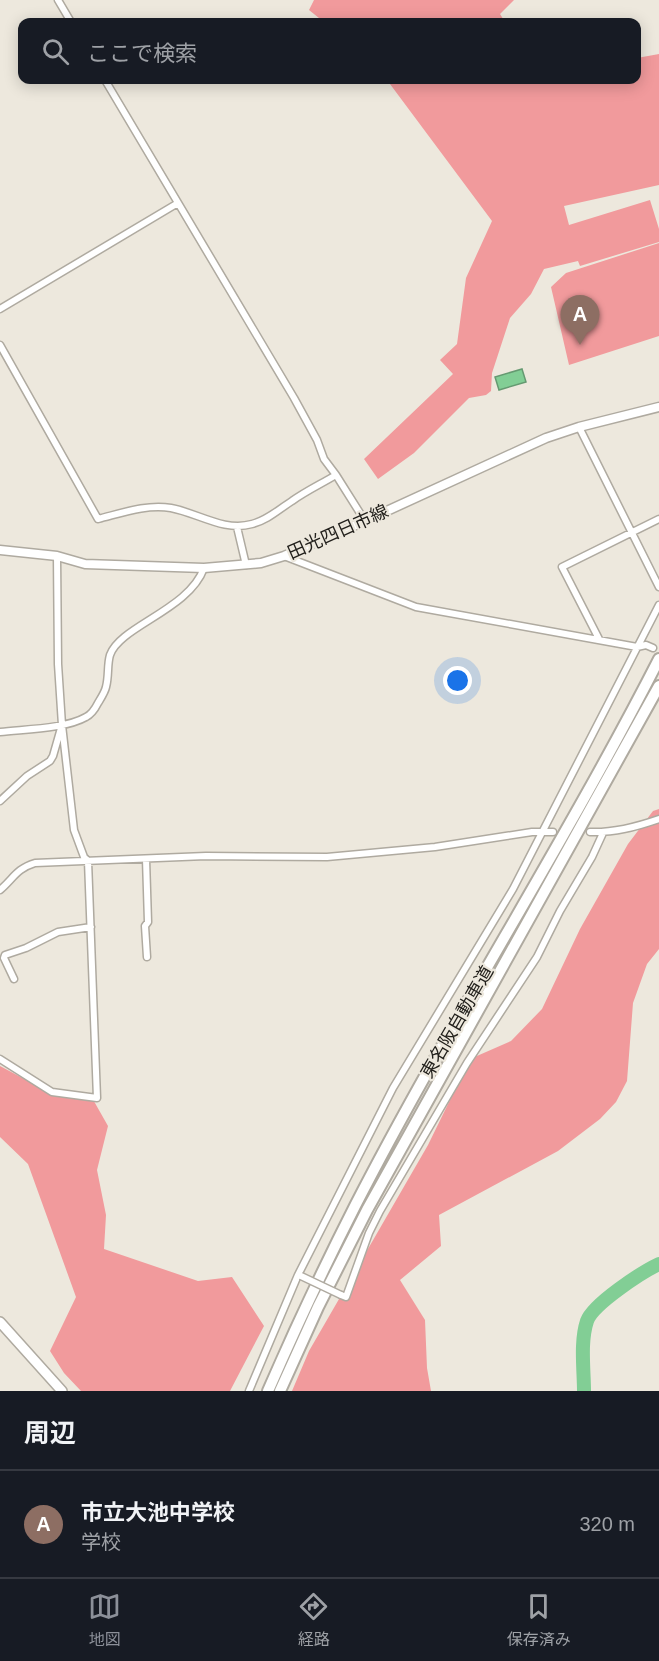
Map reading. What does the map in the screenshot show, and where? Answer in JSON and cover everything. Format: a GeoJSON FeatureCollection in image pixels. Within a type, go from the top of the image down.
{"type":"FeatureCollection","features":[{"type":"Feature","properties":{"kind":"highway","name":"東名阪自動車道"},"geometry":{"type":"LineString","coordinates":[[268,1391],[307,1303],[356,1205],[659,659]]}},
{"type":"Feature","properties":{"kind":"highway","name":"東名阪自動車道"},"geometry":{"type":"LineString","coordinates":[[280,1391],[318,1307],[367,1210],[659,686]]}},
{"type":"Feature","properties":{"kind":"highway"},"geometry":{"type":"LineString","coordinates":[[0,1322],[62,1391]]}},
{"type":"Feature","properties":{"kind":"main road","name":"田光四日市線"},"geometry":{"type":"LineString","coordinates":[[0,550],[57,556],[85,564],[204,568],[246,565],[284,556],[515,451],[579,427],[659,407]]}},
{"type":"Feature","properties":{"kind":"street"},"geometry":{"type":"LineString","coordinates":[[58,0],[69,18]]}},
{"type":"Feature","properties":{"kind":"street"},"geometry":{"type":"LineString","coordinates":[[107,84],[294,398],[317,440],[324,459],[365,521]]}},
{"type":"Feature","properties":{"kind":"street"},"geometry":{"type":"LineString","coordinates":[[0,309],[178,204]]}},
{"type":"Feature","properties":{"kind":"street"},"geometry":{"type":"LineString","coordinates":[[0,345],[98,519],[137,509],[159,507],[237,526],[252,524],[267,519],[291,501],[336,475]]}},
{"type":"Feature","properties":{"kind":"street"},"geometry":{"type":"LineString","coordinates":[[579,427],[659,587]]}},
{"type":"Feature","properties":{"kind":"street"},"geometry":{"type":"LineString","coordinates":[[599,639],[562,567],[659,519]]}},
{"type":"Feature","properties":{"kind":"street"},"geometry":{"type":"LineString","coordinates":[[237,526],[246,565]]}},
{"type":"Feature","properties":{"kind":"street"},"geometry":{"type":"LineString","coordinates":[[0,1059],[52,1092],[97,1098],[88,861],[84,857],[74,830],[62,725],[58,664],[57,556]]}},
{"type":"Feature","properties":{"kind":"street"},"geometry":{"type":"LineString","coordinates":[[284,556],[416,607],[653,648]]}},
{"type":"Feature","properties":{"kind":"street"},"geometry":{"type":"LineString","coordinates":[[0,732],[62,725],[86,717],[94,711],[106,688],[110,655],[115,646],[184,597],[201,576],[204,568]]}},
{"type":"Feature","properties":{"kind":"street"},"geometry":{"type":"LineString","coordinates":[[249,1391],[299,1276],[393,1088],[513,889],[659,605]]}},
{"type":"Feature","properties":{"kind":"street"},"geometry":{"type":"LineString","coordinates":[[0,801],[27,776],[50,761],[62,725]]}},
{"type":"Feature","properties":{"kind":"street"},"geometry":{"type":"LineString","coordinates":[[590,832],[603,833],[627,829],[659,819]]}},
{"type":"Feature","properties":{"kind":"street"},"geometry":{"type":"LineString","coordinates":[[0,890],[24,866],[35,863],[206,856],[327,857],[435,847],[501,836],[553,832]]}},
{"type":"Feature","properties":{"kind":"street"},"geometry":{"type":"LineString","coordinates":[[299,1276],[346,1297],[369,1233],[380,1210],[466,1064],[537,957],[603,833]]}},
{"type":"Feature","properties":{"kind":"street"},"geometry":{"type":"LineString","coordinates":[[146,859],[147,957]]}},
{"type":"Feature","properties":{"kind":"street"},"geometry":{"type":"LineString","coordinates":[[14,979],[4,958],[5,955],[26,948],[58,932],[91,927]]}},
{"type":"Feature","properties":{"kind":"shaded area"},"geometry":{"type":"Polygon","coordinates":[[[314,0],[514,0],[500,14],[502,18],[319,18],[309,10],[314,0]]]}},
{"type":"Feature","properties":{"kind":"shaded area"},"geometry":{"type":"Polygon","coordinates":[[[659,54],[659,185],[564,206],[569,225],[650,200],[659,229],[659,242],[580,266],[578,261],[544,269],[531,294],[510,318],[492,373],[491,391],[486,395],[469,398],[414,453],[378,479],[364,459],[453,374],[440,360],[457,344],[466,278],[492,221],[390,84],[641,84],[641,57],[659,54]]]}},
{"type":"Feature","properties":{"kind":"shaded area"},"geometry":{"type":"Polygon","coordinates":[[[659,243],[659,336],[569,365],[551,287],[566,273],[659,243]]]}},
{"type":"Feature","properties":{"kind":"shaded area"},"geometry":{"type":"Polygon","coordinates":[[[522,369],[526,382],[499,390],[495,377],[522,369]]]}},
{"type":"Feature","properties":{"kind":"shaded area"},"geometry":{"type":"Polygon","coordinates":[[[659,809],[659,949],[647,964],[633,1003],[627,1081],[616,1102],[600,1119],[558,1151],[439,1215],[441,1246],[400,1280],[425,1320],[427,1368],[431,1391],[292,1391],[309,1351],[428,1145],[470,1059],[511,1041],[542,1009],[580,929],[628,844],[653,811],[659,809]]]}},
{"type":"Feature","properties":{"kind":"shaded area"},"geometry":{"type":"Polygon","coordinates":[[[0,1066],[43,1089],[91,1096],[108,1126],[97,1170],[106,1215],[104,1249],[198,1281],[232,1277],[264,1326],[230,1391],[81,1391],[64,1373],[50,1351],[76,1297],[28,1164],[0,1137],[0,1066]]]}},
{"type":"Feature","properties":{"kind":"waterway"},"geometry":{"type":"LineString","coordinates":[[584,1391],[584,1338],[587,1321],[591,1314],[619,1289],[659,1264]]}},
{"type":"Feature","properties":{"kind":"place","name":"市立大池中学校"},"geometry":{"type":"Point","coordinates":[580,345]}}]}
